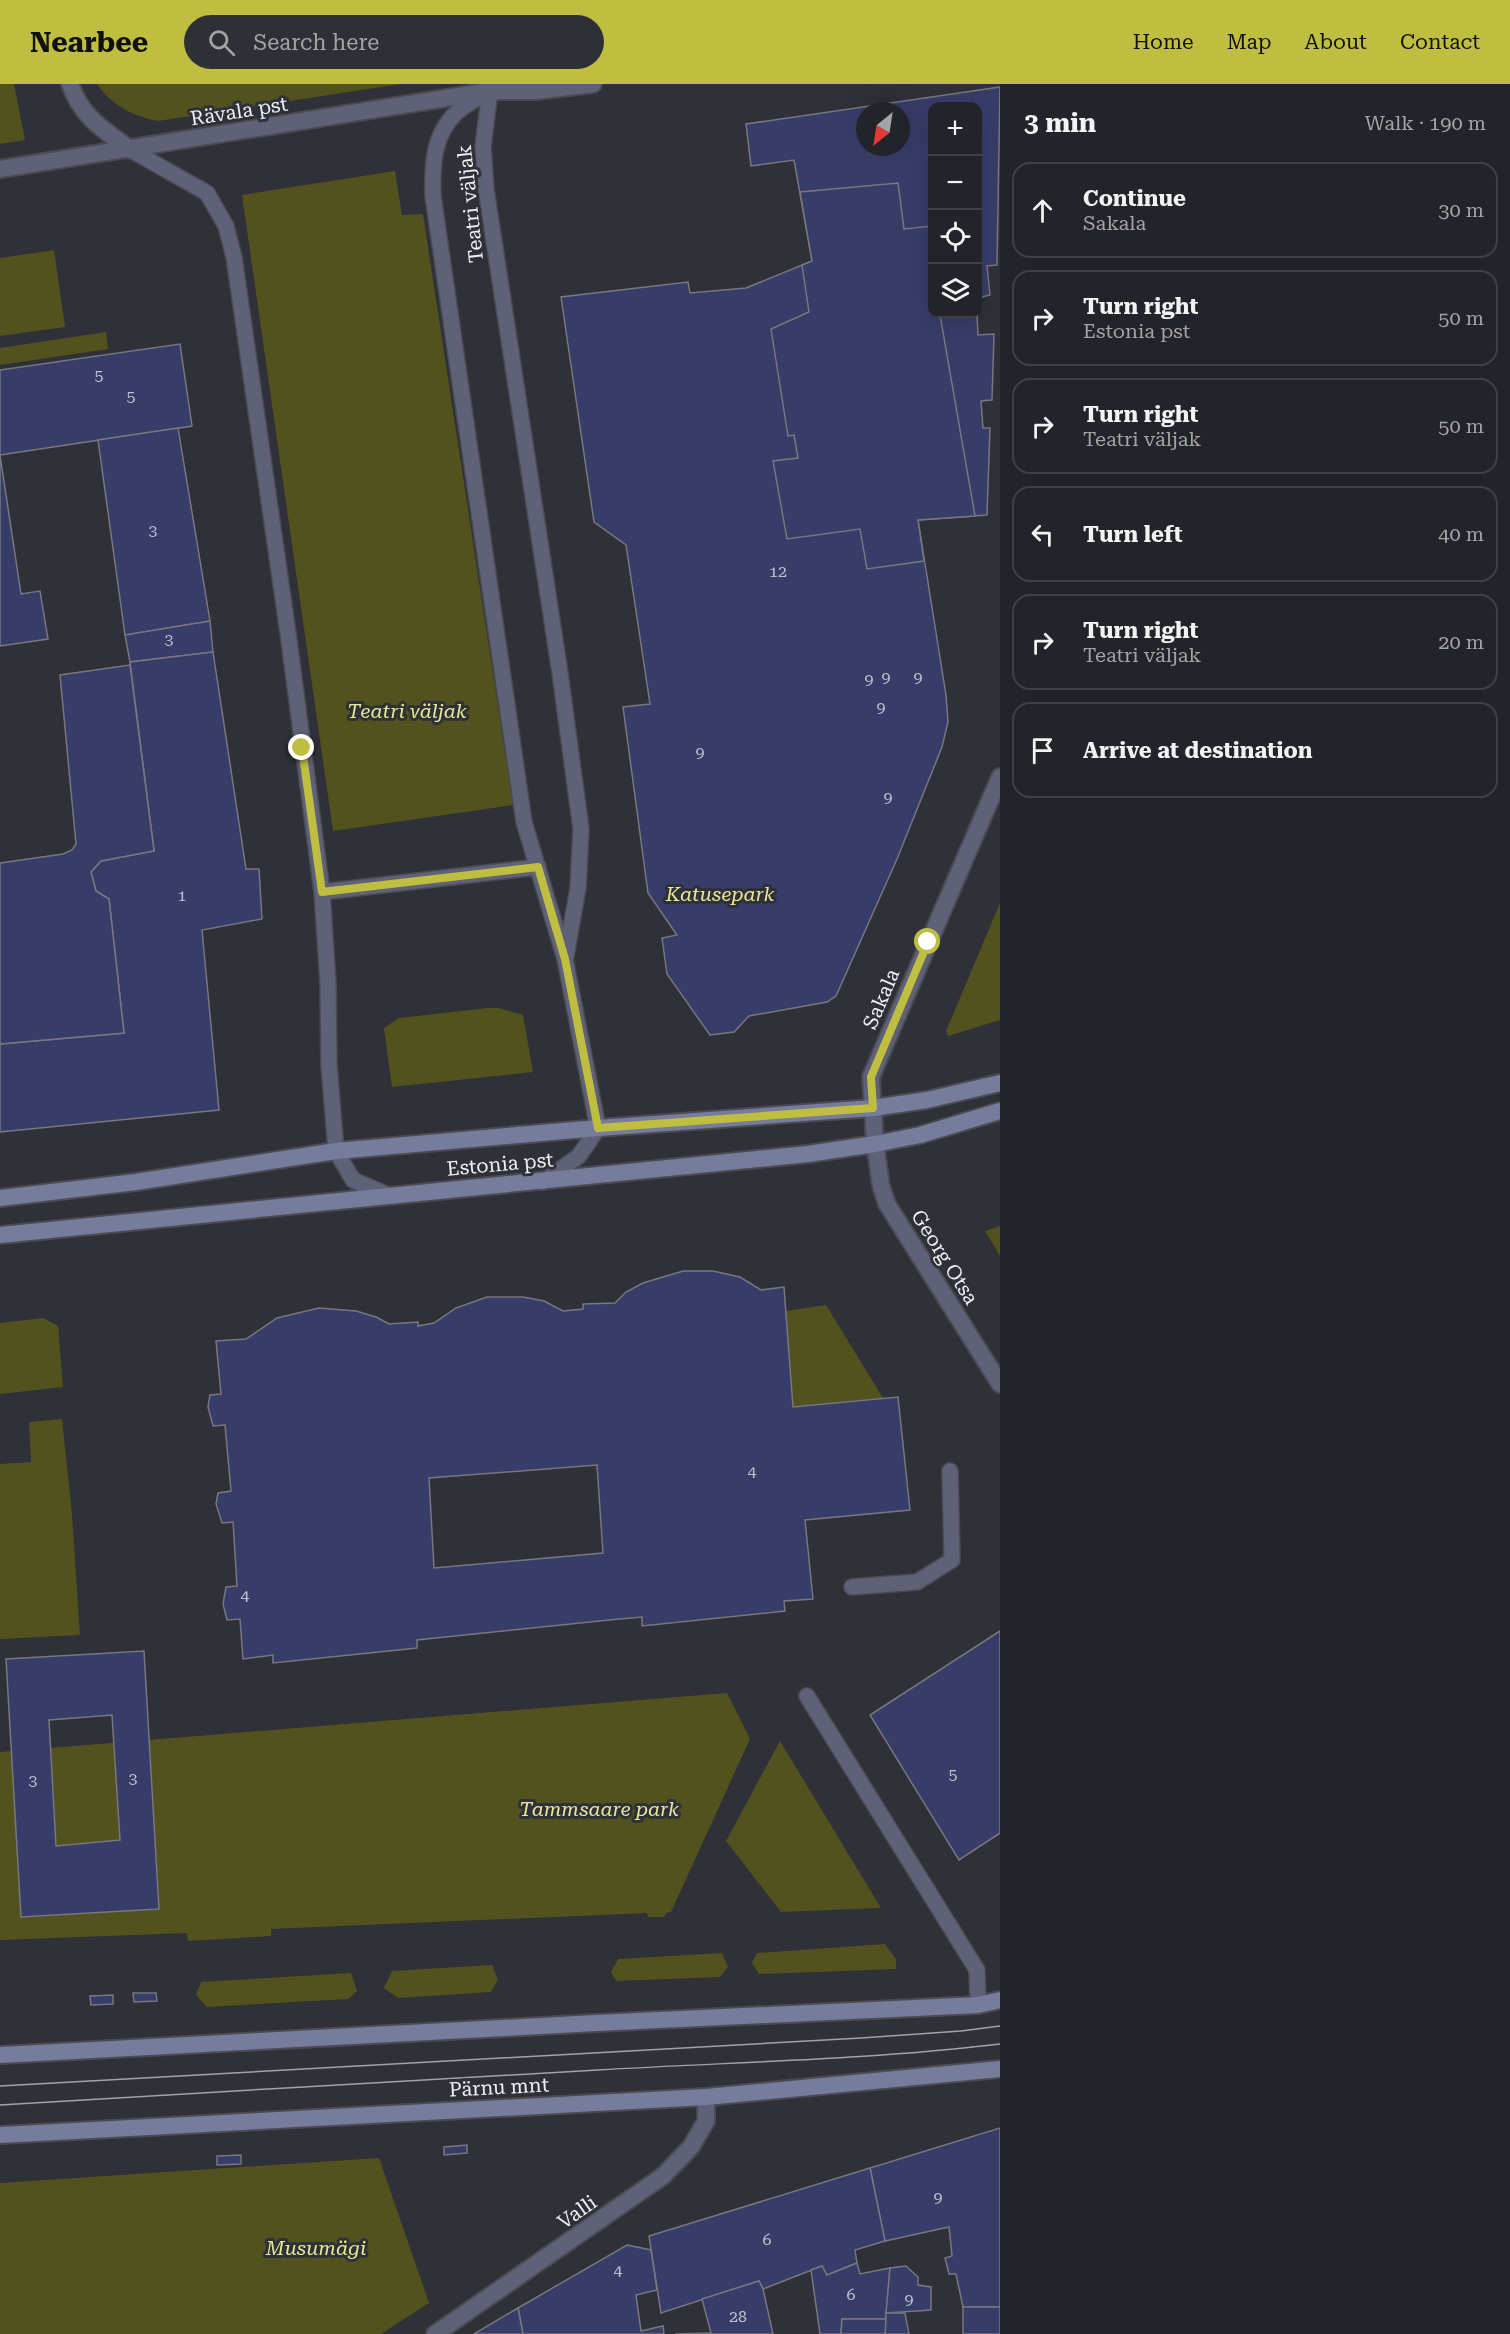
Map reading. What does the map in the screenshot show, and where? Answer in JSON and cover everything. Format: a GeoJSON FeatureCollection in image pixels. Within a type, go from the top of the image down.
{"type":"FeatureCollection","features":[{"type":"Feature","properties":{"kind":"main road","name":"Estonia pst"},"geometry":{"type":"LineString","coordinates":[[0,1198],[136,1182],[336,1151],[598,1128],[873,1108],[927,1100],[1000,1083]]}},
{"type":"Feature","properties":{"kind":"main road","name":"Estonia pst"},"geometry":{"type":"LineString","coordinates":[[0,1235],[808,1154],[920,1135],[1000,1111]]}},
{"type":"Feature","properties":{"kind":"main road"},"geometry":{"type":"LineString","coordinates":[[0,2055],[608,2022],[978,2005],[1000,2001]]}},
{"type":"Feature","properties":{"kind":"main road","name":"Pärnu mnt"},"geometry":{"type":"LineString","coordinates":[[0,2135],[706,2097],[1000,2069]]}},
{"type":"Feature","properties":{"kind":"street"},"geometry":{"type":"LineString","coordinates":[[70,84],[76,100],[90,121],[130,150]]}},
{"type":"Feature","properties":{"kind":"street","name":"Rävala pst"},"geometry":{"type":"LineString","coordinates":[[0,169],[130,150],[493,87],[536,91],[592,84]]}},
{"type":"Feature","properties":{"kind":"street","name":"Sakala"},"geometry":{"type":"LineString","coordinates":[[875,1144],[871,1077],[1000,777]]}},
{"type":"Feature","properties":{"kind":"street","name":"Georg Otsa"},"geometry":{"type":"LineString","coordinates":[[875,1144],[881,1186],[887,1204],[1000,1384]]}},
{"type":"Feature","properties":{"kind":"street","name":"Valli"},"geometry":{"type":"LineString","coordinates":[[435,2334],[663,2176],[691,2147],[706,2121],[706,2097]]}},
{"type":"Feature","properties":{"kind":"lane","name":"Teatri väljak"},"geometry":{"type":"LineString","coordinates":[[493,87],[457,112],[444,127],[432,159],[433,196],[524,822],[565,959],[598,1128]]}},
{"type":"Feature","properties":{"kind":"lane","name":"Teatri väljak"},"geometry":{"type":"LineString","coordinates":[[493,87],[483,146],[486,189],[560,674],[581,829],[578,888],[565,959]]}},
{"type":"Feature","properties":{"kind":"lane"},"geometry":{"type":"LineString","coordinates":[[130,150],[207,193],[226,226],[234,257],[288,633],[322,892],[328,983],[329,1065],[336,1151],[353,1180],[390,1196]]}},
{"type":"Feature","properties":{"kind":"lane"},"geometry":{"type":"LineString","coordinates":[[322,892],[538,867]]}},
{"type":"Feature","properties":{"kind":"lane"},"geometry":{"type":"LineString","coordinates":[[543,1182],[579,1155],[598,1128]]}},
{"type":"Feature","properties":{"kind":"lane"},"geometry":{"type":"LineString","coordinates":[[852,1587],[917,1582],[952,1560],[950,1471]]}},
{"type":"Feature","properties":{"kind":"lane"},"geometry":{"type":"LineString","coordinates":[[807,1696],[977,1971],[978,2005]]}},
{"type":"Feature","properties":{"kind":"green space"},"geometry":{"type":"Polygon","coordinates":[[[0,84],[14,84],[25,140],[0,144],[0,84]]]}},
{"type":"Feature","properties":{"kind":"green space"},"geometry":{"type":"Polygon","coordinates":[[[97,84],[401,84],[158,121],[124,109],[109,98],[97,84]]]}},
{"type":"Feature","properties":{"kind":"green space","name":"Teatri väljak"},"geometry":{"type":"Polygon","coordinates":[[[395,171],[402,215],[423,214],[513,805],[333,831],[242,195],[395,171]]]}},
{"type":"Feature","properties":{"kind":"green space"},"geometry":{"type":"Polygon","coordinates":[[[54,250],[65,327],[0,336],[0,258],[54,250]]]}},
{"type":"Feature","properties":{"kind":"green space"},"geometry":{"type":"Polygon","coordinates":[[[106,332],[108,349],[0,365],[0,348],[106,332]]]}},
{"type":"Feature","properties":{"kind":"green space"},"geometry":{"type":"Polygon","coordinates":[[[1000,903],[1000,1020],[948,1036],[946,1031],[1000,903]]]}},
{"type":"Feature","properties":{"kind":"green space"},"geometry":{"type":"Polygon","coordinates":[[[499,1008],[523,1015],[533,1072],[392,1087],[384,1028],[399,1018],[499,1008]]]}},
{"type":"Feature","properties":{"kind":"green space"},"geometry":{"type":"Polygon","coordinates":[[[1000,1226],[1000,1256],[985,1231],[1000,1226]]]}},
{"type":"Feature","properties":{"kind":"green space"},"geometry":{"type":"Polygon","coordinates":[[[826,1305],[883,1398],[793,1407],[786,1311],[826,1305]]]}},
{"type":"Feature","properties":{"kind":"green space"},"geometry":{"type":"Polygon","coordinates":[[[43,1318],[58,1326],[63,1387],[0,1394],[0,1323],[43,1318]]]}},
{"type":"Feature","properties":{"kind":"green space"},"geometry":{"type":"Polygon","coordinates":[[[62,1419],[72,1514],[80,1635],[0,1639],[0,1464],[31,1462],[29,1422],[62,1419]]]}},
{"type":"Feature","properties":{"kind":"green space","name":"Tammsaare park"},"geometry":{"type":"Polygon","coordinates":[[[727,1693],[750,1739],[671,1912],[666,1913],[664,1917],[648,1917],[647,1913],[271,1929],[271,1936],[188,1941],[187,1933],[0,1940],[0,1752],[727,1693]]]}},
{"type":"Feature","properties":{"kind":"green space"},"geometry":{"type":"Polygon","coordinates":[[[780,1741],[881,1908],[781,1912],[726,1841],[780,1741]]]}},
{"type":"Feature","properties":{"kind":"green space"},"geometry":{"type":"Polygon","coordinates":[[[885,1944],[896,1959],[896,1969],[759,1974],[752,1963],[757,1953],[885,1944]]]}},
{"type":"Feature","properties":{"kind":"green space"},"geometry":{"type":"Polygon","coordinates":[[[722,1953],[728,1967],[720,1977],[616,1981],[611,1972],[618,1959],[722,1953]]]}},
{"type":"Feature","properties":{"kind":"green space"},"geometry":{"type":"Polygon","coordinates":[[[492,1965],[498,1979],[491,1992],[398,1998],[384,1988],[392,1971],[492,1965]]]}},
{"type":"Feature","properties":{"kind":"green space"},"geometry":{"type":"Polygon","coordinates":[[[351,1973],[357,1991],[348,1999],[207,2007],[196,1995],[201,1982],[351,1973]]]}},
{"type":"Feature","properties":{"kind":"green space","name":"Musumägi"},"geometry":{"type":"Polygon","coordinates":[[[379,2158],[429,2303],[381,2334],[0,2334],[0,2183],[379,2158]]]}},
{"type":"Feature","properties":{"kind":"building"},"geometry":{"type":"Polygon","coordinates":[[[1000,87],[997,265],[987,266],[990,295],[982,297],[982,102],[928,102],[928,318],[977,318],[978,335],[994,334],[992,400],[981,401],[983,428],[990,428],[987,515],[918,520],[946,695],[948,722],[942,747],[897,859],[836,996],[827,1002],[749,1016],[734,1032],[710,1035],[667,974],[662,938],[677,935],[648,893],[623,707],[650,704],[626,545],[594,522],[561,297],[688,282],[690,293],[746,288],[812,261],[794,160],[751,166],[746,124],[856,108],[856,156],[910,156],[910,102],[897,102],[1000,87]]]}},
{"type":"Feature","properties":{"kind":"building"},"geometry":{"type":"Polygon","coordinates":[[[898,183],[904,229],[928,226],[928,318],[941,318],[975,516],[918,520],[924,561],[867,569],[860,529],[787,539],[773,461],[798,458],[794,435],[788,436],[771,329],[809,312],[802,265],[812,261],[800,192],[898,183]]]}},
{"type":"Feature","properties":{"kind":"building"},"geometry":{"type":"Polygon","coordinates":[[[180,344],[192,426],[0,455],[0,370],[180,344]]]}},
{"type":"Feature","properties":{"kind":"building"},"geometry":{"type":"Polygon","coordinates":[[[178,428],[210,621],[125,635],[98,440],[178,428]]]}},
{"type":"Feature","properties":{"kind":"building"},"geometry":{"type":"Polygon","coordinates":[[[0,455],[21,594],[40,591],[48,639],[0,646],[0,455]]]}},
{"type":"Feature","properties":{"kind":"building"},"geometry":{"type":"Polygon","coordinates":[[[210,621],[213,652],[130,662],[125,635],[210,621]]]}},
{"type":"Feature","properties":{"kind":"building"},"geometry":{"type":"Polygon","coordinates":[[[213,652],[246,869],[259,869],[262,919],[202,930],[219,1110],[0,1132],[0,1044],[124,1033],[109,899],[96,891],[91,872],[101,861],[154,851],[130,662],[213,652]]]}},
{"type":"Feature","properties":{"kind":"building"},"geometry":{"type":"Polygon","coordinates":[[[130,665],[154,851],[101,861],[91,872],[96,891],[109,899],[124,1033],[0,1044],[0,863],[63,854],[72,850],[76,844],[60,675],[130,665]]]}},
{"type":"Feature","properties":{"kind":"building"},"geometry":{"type":"Polygon","coordinates":[[[683,1271],[713,1271],[740,1277],[761,1290],[784,1287],[793,1407],[898,1397],[910,1510],[805,1520],[813,1599],[784,1601],[785,1611],[642,1626],[642,1617],[417,1640],[417,1648],[273,1663],[273,1655],[243,1659],[240,1619],[227,1620],[223,1604],[226,1587],[237,1586],[233,1522],[222,1523],[216,1504],[218,1493],[231,1491],[225,1425],[213,1426],[208,1407],[210,1395],[221,1394],[216,1341],[246,1339],[277,1318],[319,1308],[356,1311],[389,1324],[418,1322],[418,1326],[434,1323],[456,1308],[487,1297],[523,1297],[544,1301],[563,1311],[583,1309],[583,1304],[615,1303],[626,1292],[643,1283],[683,1271]],[[597,1465],[429,1478],[434,1568],[603,1553],[597,1465]]]}},
{"type":"Feature","properties":{"kind":"building"},"geometry":{"type":"Polygon","coordinates":[[[1000,1631],[1000,1833],[959,1860],[870,1715],[1000,1631]]]}},
{"type":"Feature","properties":{"kind":"building"},"geometry":{"type":"Polygon","coordinates":[[[144,1651],[159,1909],[21,1917],[6,1659],[144,1651]],[[112,1715],[49,1720],[56,1846],[120,1840],[112,1715]]]}},
{"type":"Feature","properties":{"kind":"building"},"geometry":{"type":"Polygon","coordinates":[[[133,1993],[156,1993],[157,2001],[134,2002],[133,1993]]]}},
{"type":"Feature","properties":{"kind":"building"},"geometry":{"type":"Polygon","coordinates":[[[113,1995],[113,2004],[91,2005],[90,1996],[113,1995]]]}},
{"type":"Feature","properties":{"kind":"building"},"geometry":{"type":"Polygon","coordinates":[[[1000,2128],[1000,2307],[963,2307],[956,2274],[949,2274],[945,2258],[952,2256],[949,2227],[885,2241],[870,2168],[1000,2128]]]}},
{"type":"Feature","properties":{"kind":"building"},"geometry":{"type":"Polygon","coordinates":[[[467,2145],[467,2153],[444,2155],[444,2147],[467,2145]]]}},
{"type":"Feature","properties":{"kind":"building"},"geometry":{"type":"Polygon","coordinates":[[[241,2155],[241,2164],[217,2165],[217,2156],[241,2155]]]}},
{"type":"Feature","properties":{"kind":"building"},"geometry":{"type":"Polygon","coordinates":[[[870,2168],[885,2241],[855,2250],[857,2263],[827,2275],[822,2266],[763,2289],[759,2281],[661,2313],[649,2236],[870,2168]]]}},
{"type":"Feature","properties":{"kind":"building"},"geometry":{"type":"Polygon","coordinates":[[[627,2245],[651,2250],[657,2290],[636,2295],[641,2331],[663,2326],[664,2334],[523,2334],[518,2308],[627,2245]]]}},
{"type":"Feature","properties":{"kind":"building"},"geometry":{"type":"Polygon","coordinates":[[[857,2263],[860,2274],[890,2268],[886,2319],[842,2319],[841,2334],[820,2334],[811,2270],[822,2266],[827,2275],[857,2263]]]}},
{"type":"Feature","properties":{"kind":"building"},"geometry":{"type":"Polygon","coordinates":[[[906,2266],[918,2277],[918,2285],[931,2287],[931,2310],[886,2313],[890,2268],[906,2266]]]}},
{"type":"Feature","properties":{"kind":"building"},"geometry":{"type":"Polygon","coordinates":[[[759,2281],[763,2289],[773,2334],[675,2334],[711,2333],[702,2299],[759,2281]]]}},
{"type":"Feature","properties":{"kind":"building"},"geometry":{"type":"Polygon","coordinates":[[[963,2307],[1000,2307],[1000,2334],[963,2334],[963,2307]]]}},
{"type":"Feature","properties":{"kind":"building"},"geometry":{"type":"Polygon","coordinates":[[[518,2308],[523,2334],[474,2334],[518,2308]]]}},
{"type":"Feature","properties":{"kind":"building"},"geometry":{"type":"Polygon","coordinates":[[[886,2313],[905,2313],[909,2334],[885,2334],[886,2313]]]}},
{"type":"Feature","properties":{"kind":"building"},"geometry":{"type":"Polygon","coordinates":[[[842,2319],[886,2319],[885,2334],[841,2334],[842,2319]]]}},
{"type":"Feature","properties":{"kind":"tram line"},"geometry":{"type":"LineString","coordinates":[[0,2086],[861,2038],[1000,2026]]}},
{"type":"Feature","properties":{"kind":"tram line"},"geometry":{"type":"LineString","coordinates":[[0,2105],[850,2057],[1000,2044]]}},
{"type":"Feature","properties":{"kind":"route"},"geometry":{"type":"LineString","coordinates":[[302,748],[322,892],[538,867],[565,959],[598,1128],[873,1108],[871,1077],[928,942]]}},
{"type":"Feature","properties":{"kind":"park label","name":"Katusepark"},"geometry":{"type":"Point","coordinates":[720,894]}}]}
